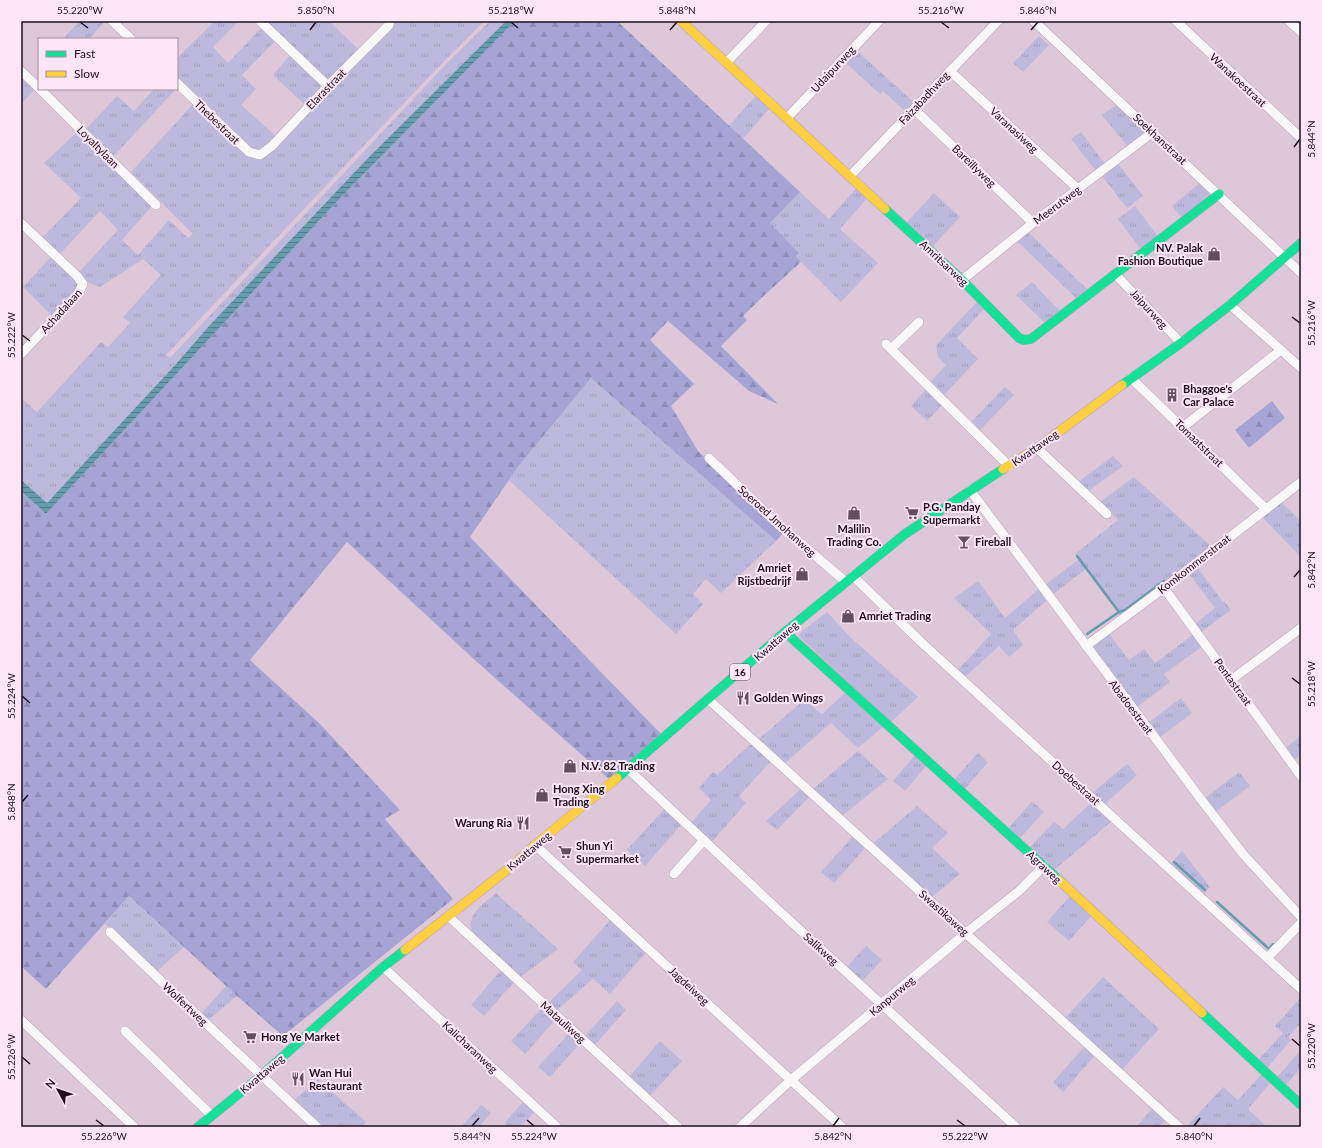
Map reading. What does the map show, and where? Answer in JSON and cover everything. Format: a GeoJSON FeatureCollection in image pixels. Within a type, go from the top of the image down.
{"type":"FeatureCollection","features":[{"type":"Feature","properties":{"kind":"main road","name":"Amritsarweg"},"geometry":{"type":"LineString","coordinates":[[681,21],[962,280],[1019,338],[1024,340],[1031,339],[1116,275],[1219,194]]}},
{"type":"Feature","properties":{"kind":"main road","name":"Kwattaweg"},"geometry":{"type":"LineString","coordinates":[[198,1127],[262,1075],[383,967],[512,866],[535,845],[709,700],[785,632],[905,534],[970,490],[1037,448],[1181,343],[1230,305],[1301,243]]}},
{"type":"Feature","properties":{"kind":"main road","name":"Agraweg"},"geometry":{"type":"LineString","coordinates":[[785,632],[1044,866],[1301,1105]]}},
{"type":"Feature","properties":{"kind":"street"},"geometry":{"type":"LineString","coordinates":[[112,21],[129,38]]}},
{"type":"Feature","properties":{"kind":"street"},"geometry":{"type":"LineString","coordinates":[[260,21],[328,86]]}},
{"type":"Feature","properties":{"kind":"street","name":"Elarastraat"},"geometry":{"type":"LineString","coordinates":[[260,155],[272,146],[328,86],[389,25],[390,21]]}},
{"type":"Feature","properties":{"kind":"street"},"geometry":{"type":"LineString","coordinates":[[727,62],[766,21]]}},
{"type":"Feature","properties":{"kind":"street","name":"Udaipurweg"},"geometry":{"type":"LineString","coordinates":[[787,118],[878,21]]}},
{"type":"Feature","properties":{"kind":"street","name":"Faizabadhweg"},"geometry":{"type":"LineString","coordinates":[[850,176],[998,21]]}},
{"type":"Feature","properties":{"kind":"street","name":"Soekhanstraat"},"geometry":{"type":"LineString","coordinates":[[1034,21],[1301,272]]}},
{"type":"Feature","properties":{"kind":"street","name":"Wanakoestraat"},"geometry":{"type":"LineString","coordinates":[[1176,21],[1301,138]]}},
{"type":"Feature","properties":{"kind":"street"},"geometry":{"type":"LineString","coordinates":[[1289,21],[1301,32]]}},
{"type":"Feature","properties":{"kind":"street","name":"Loyaltylaan"},"geometry":{"type":"LineString","coordinates":[[21,71],[38,86]]}},
{"type":"Feature","properties":{"kind":"street","name":"Varanasiweg"},"geometry":{"type":"LineString","coordinates":[[950,71],[1078,189]]}},
{"type":"Feature","properties":{"kind":"street","name":"Thebestraat"},"geometry":{"type":"LineString","coordinates":[[178,85],[249,152],[260,155]]}},
{"type":"Feature","properties":{"kind":"street","name":"Loyaltylaan"},"geometry":{"type":"LineString","coordinates":[[42,90],[156,205]]}},
{"type":"Feature","properties":{"kind":"street","name":"Bareillyweg"},"geometry":{"type":"LineString","coordinates":[[914,109],[1034,223]]}},
{"type":"Feature","properties":{"kind":"street","name":"Meerutweg"},"geometry":{"type":"LineString","coordinates":[[962,280],[1153,132]]}},
{"type":"Feature","properties":{"kind":"street","name":"Achadalaan"},"geometry":{"type":"LineString","coordinates":[[21,222],[77,276],[83,284],[78,294],[22,352]]}},
{"type":"Feature","properties":{"kind":"street","name":"Jaipurweg"},"geometry":{"type":"LineString","coordinates":[[1116,275],[1181,343]]}},
{"type":"Feature","properties":{"kind":"street"},"geometry":{"type":"LineString","coordinates":[[1230,305],[1301,368]]}},
{"type":"Feature","properties":{"kind":"street"},"geometry":{"type":"LineString","coordinates":[[919,322],[888,346],[1009,466]]}},
{"type":"Feature","properties":{"kind":"street"},"geometry":{"type":"LineString","coordinates":[[1183,427],[1281,350]]}},
{"type":"Feature","properties":{"kind":"street","name":"Tomaatstraat"},"geometry":{"type":"LineString","coordinates":[[1131,378],[1266,509]]}},
{"type":"Feature","properties":{"kind":"street"},"geometry":{"type":"LineString","coordinates":[[1037,448],[1107,514]]}},
{"type":"Feature","properties":{"kind":"street","name":"Soeroed Jmohanweg"},"geometry":{"type":"LineString","coordinates":[[709,458],[777,523],[849,579]]}},
{"type":"Feature","properties":{"kind":"street","name":"Komkommerstraat"},"geometry":{"type":"LineString","coordinates":[[1086,646],[1301,482]]}},
{"type":"Feature","properties":{"kind":"street","name":"Abadoestraat"},"geometry":{"type":"LineString","coordinates":[[970,490],[1243,854],[1301,917]]}},
{"type":"Feature","properties":{"kind":"street","name":"Doebestraat"},"geometry":{"type":"LineString","coordinates":[[849,579],[921,642],[1301,990]]}},
{"type":"Feature","properties":{"kind":"street","name":"Pentastraat"},"geometry":{"type":"LineString","coordinates":[[1164,588],[1301,776]]}},
{"type":"Feature","properties":{"kind":"street"},"geometry":{"type":"LineString","coordinates":[[1232,680],[1301,628]]}},
{"type":"Feature","properties":{"kind":"street","name":"Swastikaweg"},"geometry":{"type":"LineString","coordinates":[[709,700],[1179,1127]]}},
{"type":"Feature","properties":{"kind":"street","name":"Salikweg"},"geometry":{"type":"LineString","coordinates":[[628,769],[1016,1127]]}},
{"type":"Feature","properties":{"kind":"street"},"geometry":{"type":"LineString","coordinates":[[674,874],[704,840]]}},
{"type":"Feature","properties":{"kind":"street","name":"Jagdeiweg"},"geometry":{"type":"LineString","coordinates":[[535,845],[842,1127]]}},
{"type":"Feature","properties":{"kind":"street","name":"Kanpurweg"},"geometry":{"type":"LineString","coordinates":[[740,1127],[791,1080],[966,933],[1019,891],[1044,866]]}},
{"type":"Feature","properties":{"kind":"street","name":"Matauliweg"},"geometry":{"type":"LineString","coordinates":[[448,916],[678,1127]]}},
{"type":"Feature","properties":{"kind":"street"},"geometry":{"type":"LineString","coordinates":[[1267,958],[1301,924]]}},
{"type":"Feature","properties":{"kind":"street","name":"Wolfertweg"},"geometry":{"type":"LineString","coordinates":[[110,932],[190,1010],[234,1048],[317,1127]]}},
{"type":"Feature","properties":{"kind":"street","name":"Kalicharanweg"},"geometry":{"type":"LineString","coordinates":[[383,967],[557,1127]]}},
{"type":"Feature","properties":{"kind":"street"},"geometry":{"type":"LineString","coordinates":[[21,1020],[134,1127]]}},
{"type":"Feature","properties":{"kind":"street"},"geometry":{"type":"LineString","coordinates":[[125,1031],[211,1115]]}},
{"type":"Feature","properties":{"kind":"green space"},"geometry":{"type":"Polygon","coordinates":[[[80,21],[105,21],[90,38],[64,38],[80,21]]]}},
{"type":"Feature","properties":{"kind":"green space"},"geometry":{"type":"Polygon","coordinates":[[[215,21],[239,21],[213,47],[228,63],[262,27],[276,40],[242,75],[256,89],[241,105],[277,137],[261,151],[254,151],[178,80],[178,57],[215,21]]]}},
{"type":"Feature","properties":{"kind":"green space"},"geometry":{"type":"Polygon","coordinates":[[[330,21],[359,50],[330,79],[326,79],[265,22],[330,21]]]}},
{"type":"Feature","properties":{"kind":"green space"},"geometry":{"type":"Polygon","coordinates":[[[397,21],[484,21],[424,82],[166,355],[170,358],[450,60],[490,21],[506,21],[369,157],[209,326],[47,504],[21,480],[21,398],[37,412],[101,342],[108,347],[130,323],[123,317],[161,275],[143,259],[100,287],[85,281],[78,273],[118,230],[100,211],[59,255],[42,238],[81,198],[44,163],[77,132],[154,204],[122,240],[138,255],[169,220],[188,238],[193,234],[131,172],[193,104],[259,158],[397,21]]]}},
{"type":"Feature","properties":{"kind":"green space"},"geometry":{"type":"Polygon","coordinates":[[[515,21],[617,21],[800,192],[770,223],[799,253],[796,256],[801,262],[743,316],[747,320],[721,346],[778,404],[749,391],[668,321],[650,340],[694,384],[671,406],[698,451],[784,532],[776,541],[591,378],[517,468],[470,537],[662,735],[609,779],[477,662],[347,542],[250,660],[320,724],[400,810],[385,819],[453,899],[283,1036],[237,996],[129,896],[46,989],[21,966],[21,491],[46,514],[343,195],[515,21]]]}},
{"type":"Feature","properties":{"kind":"green space"},"geometry":{"type":"Polygon","coordinates":[[[1039,36],[1049,45],[1023,72],[1013,63],[1039,36]]]}},
{"type":"Feature","properties":{"kind":"green space"},"geometry":{"type":"Polygon","coordinates":[[[856,50],[916,104],[907,113],[883,91],[880,94],[845,62],[856,50]]]}},
{"type":"Feature","properties":{"kind":"green space"},"geometry":{"type":"Polygon","coordinates":[[[291,54],[320,83],[320,89],[306,106],[273,75],[291,54]]]}},
{"type":"Feature","properties":{"kind":"green space"},"geometry":{"type":"Polygon","coordinates":[[[21,74],[36,88],[21,104],[21,74]]]}},
{"type":"Feature","properties":{"kind":"green space"},"geometry":{"type":"Polygon","coordinates":[[[153,90],[175,90],[114,156],[86,129],[117,96],[134,111],[153,90]]]}},
{"type":"Feature","properties":{"kind":"green space"},"geometry":{"type":"Polygon","coordinates":[[[760,91],[774,103],[743,139],[729,126],[760,91]]]}},
{"type":"Feature","properties":{"kind":"green space"},"geometry":{"type":"Polygon","coordinates":[[[1118,104],[1145,131],[1144,134],[1128,147],[1102,115],[1118,104]]]}},
{"type":"Feature","properties":{"kind":"green space"},"geometry":{"type":"Polygon","coordinates":[[[1081,132],[1105,164],[1096,171],[1071,139],[1081,132]]]}},
{"type":"Feature","properties":{"kind":"green space"},"geometry":{"type":"Polygon","coordinates":[[[1117,162],[1143,196],[1127,208],[1101,175],[1117,162]]]}},
{"type":"Feature","properties":{"kind":"green space"},"geometry":{"type":"Polygon","coordinates":[[[1201,182],[1211,192],[1183,219],[1172,206],[1201,182]]]}},
{"type":"Feature","properties":{"kind":"green space"},"geometry":{"type":"Polygon","coordinates":[[[859,185],[870,195],[840,229],[878,263],[841,302],[801,262],[796,256],[799,253],[770,223],[800,192],[829,219],[859,185]]]}},
{"type":"Feature","properties":{"kind":"green space"},"geometry":{"type":"Polygon","coordinates":[[[934,193],[960,217],[932,247],[906,223],[934,193]]]}},
{"type":"Feature","properties":{"kind":"green space"},"geometry":{"type":"Polygon","coordinates":[[[1135,206],[1159,238],[1142,251],[1118,219],[1135,206]]]}},
{"type":"Feature","properties":{"kind":"green space"},"geometry":{"type":"Polygon","coordinates":[[[1028,232],[1090,292],[1078,300],[1017,241],[1028,232]]]}},
{"type":"Feature","properties":{"kind":"green space"},"geometry":{"type":"Polygon","coordinates":[[[51,257],[75,280],[77,290],[53,317],[23,287],[51,257]]]}},
{"type":"Feature","properties":{"kind":"green space"},"geometry":{"type":"Polygon","coordinates":[[[1032,282],[1062,313],[1046,324],[1016,295],[1032,282]]]}},
{"type":"Feature","properties":{"kind":"green space"},"geometry":{"type":"Polygon","coordinates":[[[979,300],[986,307],[957,338],[978,359],[944,395],[931,381],[946,365],[938,357],[936,345],[979,300]]]}},
{"type":"Feature","properties":{"kind":"green space"},"geometry":{"type":"Polygon","coordinates":[[[591,378],[776,541],[721,593],[706,579],[693,594],[703,604],[676,634],[509,480],[517,468],[591,378]]]}},
{"type":"Feature","properties":{"kind":"green space"},"geometry":{"type":"Polygon","coordinates":[[[929,386],[945,402],[927,421],[911,406],[929,386]]]}},
{"type":"Feature","properties":{"kind":"green space"},"geometry":{"type":"Polygon","coordinates":[[[1005,387],[1014,395],[980,430],[972,421],[1005,387]]]}},
{"type":"Feature","properties":{"kind":"green space"},"geometry":{"type":"Polygon","coordinates":[[[1272,401],[1285,418],[1249,448],[1235,430],[1272,401]]]}},
{"type":"Feature","properties":{"kind":"green space"},"geometry":{"type":"Polygon","coordinates":[[[1113,456],[1123,466],[1088,491],[1078,482],[1113,456]]]}},
{"type":"Feature","properties":{"kind":"green space"},"geometry":{"type":"Polygon","coordinates":[[[1134,477],[1212,547],[1121,616],[1086,569],[1052,595],[1045,585],[1079,559],[1075,554],[1118,520],[1100,502],[1134,477]]]}},
{"type":"Feature","properties":{"kind":"green space"},"geometry":{"type":"Polygon","coordinates":[[[1281,502],[1301,521],[1301,557],[1262,517],[1281,502]]]}},
{"type":"Feature","properties":{"kind":"green space"},"geometry":{"type":"Polygon","coordinates":[[[1197,567],[1223,602],[1224,601],[1231,610],[1201,632],[1195,624],[1215,608],[1189,574],[1197,567]]]}},
{"type":"Feature","properties":{"kind":"green space"},"geometry":{"type":"Polygon","coordinates":[[[978,581],[1005,618],[1039,589],[1047,600],[1013,630],[1023,645],[1009,657],[999,646],[965,677],[958,670],[991,634],[954,598],[978,581]]]}},
{"type":"Feature","properties":{"kind":"green space"},"geometry":{"type":"Polygon","coordinates":[[[827,612],[850,637],[918,697],[890,723],[799,636],[802,631],[827,612]]]}},
{"type":"Feature","properties":{"kind":"green space"},"geometry":{"type":"Polygon","coordinates":[[[1109,634],[1129,660],[1144,649],[1155,663],[1194,634],[1203,646],[1164,674],[1170,682],[1136,708],[1093,648],[1109,634]]]}},
{"type":"Feature","properties":{"kind":"green space"},"geometry":{"type":"Polygon","coordinates":[[[847,691],[885,725],[858,748],[831,723],[784,764],[758,740],[804,700],[822,714],[847,691]]]}},
{"type":"Feature","properties":{"kind":"green space"},"geometry":{"type":"Polygon","coordinates":[[[1181,698],[1192,713],[1159,738],[1148,723],[1181,698]]]}},
{"type":"Feature","properties":{"kind":"green space"},"geometry":{"type":"Polygon","coordinates":[[[1301,736],[1301,754],[1294,760],[1285,748],[1301,736]]]}},
{"type":"Feature","properties":{"kind":"green space"},"geometry":{"type":"Polygon","coordinates":[[[753,742],[772,760],[739,796],[746,803],[711,843],[690,824],[711,800],[699,788],[713,772],[717,775],[753,742]]]}},
{"type":"Feature","properties":{"kind":"green space"},"geometry":{"type":"Polygon","coordinates":[[[858,751],[888,779],[842,816],[813,789],[858,751]]]}},
{"type":"Feature","properties":{"kind":"green space"},"geometry":{"type":"Polygon","coordinates":[[[978,753],[988,762],[964,790],[953,781],[978,753]]]}},
{"type":"Feature","properties":{"kind":"green space"},"geometry":{"type":"Polygon","coordinates":[[[915,755],[927,765],[905,791],[893,781],[915,755]]]}},
{"type":"Feature","properties":{"kind":"green space"},"geometry":{"type":"Polygon","coordinates":[[[1127,764],[1137,775],[1104,805],[1092,793],[1127,764]]]}},
{"type":"Feature","properties":{"kind":"green space"},"geometry":{"type":"Polygon","coordinates":[[[1239,772],[1250,786],[1215,812],[1205,798],[1239,772]]]}},
{"type":"Feature","properties":{"kind":"green space"},"geometry":{"type":"Polygon","coordinates":[[[803,787],[811,795],[777,830],[766,821],[803,787]]]}},
{"type":"Feature","properties":{"kind":"green space"},"geometry":{"type":"Polygon","coordinates":[[[1032,801],[1044,812],[1018,840],[1007,830],[1032,801]]]}},
{"type":"Feature","properties":{"kind":"green space"},"geometry":{"type":"Polygon","coordinates":[[[1092,802],[1112,821],[1053,871],[1029,848],[1054,822],[1063,829],[1092,802]]]}},
{"type":"Feature","properties":{"kind":"green space"},"geometry":{"type":"Polygon","coordinates":[[[917,806],[948,833],[932,848],[960,874],[932,897],[874,843],[917,806]]]}},
{"type":"Feature","properties":{"kind":"green space"},"geometry":{"type":"Polygon","coordinates":[[[664,809],[681,825],[645,866],[627,850],[664,809]]]}},
{"type":"Feature","properties":{"kind":"green space"},"geometry":{"type":"Polygon","coordinates":[[[854,835],[867,846],[834,883],[821,872],[854,835]]]}},
{"type":"Feature","properties":{"kind":"green space"},"geometry":{"type":"Polygon","coordinates":[[[1182,851],[1210,887],[1203,895],[1170,865],[1182,851]]]}},
{"type":"Feature","properties":{"kind":"green space"},"geometry":{"type":"Polygon","coordinates":[[[496,893],[558,949],[519,978],[471,930],[472,918],[478,908],[496,893]]]}},
{"type":"Feature","properties":{"kind":"green space"},"geometry":{"type":"Polygon","coordinates":[[[129,896],[184,947],[156,972],[105,924],[129,896]]]}},
{"type":"Feature","properties":{"kind":"green space"},"geometry":{"type":"Polygon","coordinates":[[[1070,896],[1092,915],[1069,941],[1047,922],[1070,896]]]}},
{"type":"Feature","properties":{"kind":"green space"},"geometry":{"type":"Polygon","coordinates":[[[611,919],[647,951],[610,994],[593,979],[556,1011],[548,1003],[582,970],[573,962],[611,919]]]}},
{"type":"Feature","properties":{"kind":"green space"},"geometry":{"type":"Polygon","coordinates":[[[866,946],[882,960],[861,982],[846,968],[866,946]]]}},
{"type":"Feature","properties":{"kind":"green space"},"geometry":{"type":"Polygon","coordinates":[[[502,969],[515,981],[484,1016],[471,1005],[502,969]]]}},
{"type":"Feature","properties":{"kind":"green space"},"geometry":{"type":"Polygon","coordinates":[[[1103,977],[1159,1029],[1121,1071],[1064,1019],[1103,977]]]}},
{"type":"Feature","properties":{"kind":"green space"},"geometry":{"type":"Polygon","coordinates":[[[226,986],[237,996],[207,1021],[200,1015],[226,986]]]}},
{"type":"Feature","properties":{"kind":"green space"},"geometry":{"type":"Polygon","coordinates":[[[1301,997],[1301,1023],[1288,1037],[1291,1040],[1267,1068],[1258,1060],[1283,1033],[1275,1026],[1301,997]]]}},
{"type":"Feature","properties":{"kind":"green space"},"geometry":{"type":"Polygon","coordinates":[[[617,1001],[626,1010],[594,1046],[584,1037],[617,1001]]]}},
{"type":"Feature","properties":{"kind":"green space"},"geometry":{"type":"Polygon","coordinates":[[[543,1007],[556,1019],[525,1054],[511,1041],[543,1007]]]}},
{"type":"Feature","properties":{"kind":"green space"},"geometry":{"type":"Polygon","coordinates":[[[570,1032],[581,1042],[550,1077],[538,1067],[570,1032]]]}},
{"type":"Feature","properties":{"kind":"green space"},"geometry":{"type":"Polygon","coordinates":[[[660,1041],[682,1061],[650,1096],[629,1077],[660,1041]]]}},
{"type":"Feature","properties":{"kind":"green space"},"geometry":{"type":"Polygon","coordinates":[[[1086,1045],[1096,1054],[1063,1092],[1053,1082],[1086,1045]]]}},
{"type":"Feature","properties":{"kind":"green space"},"geometry":{"type":"Polygon","coordinates":[[[1301,1050],[1301,1068],[1286,1085],[1277,1077],[1301,1050]]]}},
{"type":"Feature","properties":{"kind":"green space"},"geometry":{"type":"Polygon","coordinates":[[[1263,1073],[1272,1081],[1248,1109],[1267,1127],[1186,1127],[1223,1087],[1238,1100],[1263,1073]]]}},
{"type":"Feature","properties":{"kind":"green space"},"geometry":{"type":"Polygon","coordinates":[[[318,1079],[366,1122],[361,1127],[321,1127],[293,1101],[318,1079]]]}},
{"type":"Feature","properties":{"kind":"green space"},"geometry":{"type":"Polygon","coordinates":[[[524,1101],[535,1111],[520,1127],[509,1127],[504,1123],[524,1101]]]}},
{"type":"Feature","properties":{"kind":"green space"},"geometry":{"type":"Polygon","coordinates":[[[481,1105],[491,1113],[479,1127],[463,1127],[462,1126],[481,1105]]]}},
{"type":"Feature","properties":{"kind":"green space"},"geometry":{"type":"Polygon","coordinates":[[[1154,1107],[1167,1119],[1159,1127],[1136,1127],[1154,1107]]]}},
{"type":"Feature","properties":{"kind":"shaded area"},"geometry":{"type":"Polygon","coordinates":[[[506,21],[515,21],[343,195],[46,514],[21,491],[21,480],[47,503],[176,364],[209,326],[369,157],[506,21]]]}},
{"type":"Feature","properties":{"kind":"waterway"},"geometry":{"type":"LineString","coordinates":[[1077,556],[1119,612]]}},
{"type":"Feature","properties":{"kind":"waterway"},"geometry":{"type":"LineString","coordinates":[[1087,634],[1119,612],[1125,610],[1164,581]]}},
{"type":"Feature","properties":{"kind":"waterway"},"geometry":{"type":"LineString","coordinates":[[1174,862],[1205,890]]}},
{"type":"Feature","properties":{"kind":"waterway"},"geometry":{"type":"LineString","coordinates":[[1217,902],[1269,949],[1273,944]]}},
{"type":"Feature","properties":{"kind":"traffic: fast"},"geometry":{"type":"LineString","coordinates":[[885,209],[962,280],[1019,338],[1024,340],[1031,339],[1219,194]]}},
{"type":"Feature","properties":{"kind":"traffic: fast"},"geometry":{"type":"LineString","coordinates":[[1122,385],[1181,343],[1230,305],[1301,243]]}},
{"type":"Feature","properties":{"kind":"traffic: fast"},"geometry":{"type":"LineString","coordinates":[[617,778],[785,632],[905,534],[1003,469]]}},
{"type":"Feature","properties":{"kind":"traffic: fast"},"geometry":{"type":"LineString","coordinates":[[785,632],[1059,880]]}},
{"type":"Feature","properties":{"kind":"traffic: fast"},"geometry":{"type":"LineString","coordinates":[[198,1127],[262,1075],[383,967],[405,950]]}},
{"type":"Feature","properties":{"kind":"traffic: fast"},"geometry":{"type":"LineString","coordinates":[[1202,1013],[1301,1105]]}},
{"type":"Feature","properties":{"kind":"traffic: slow"},"geometry":{"type":"LineString","coordinates":[[681,21],[885,209]]}},
{"type":"Feature","properties":{"kind":"traffic: slow"},"geometry":{"type":"LineString","coordinates":[[1003,469],[1037,448],[1122,385]]}},
{"type":"Feature","properties":{"kind":"traffic: slow"},"geometry":{"type":"LineString","coordinates":[[405,950],[512,866],[535,845],[617,778]]}},
{"type":"Feature","properties":{"kind":"traffic: slow"},"geometry":{"type":"LineString","coordinates":[[1059,880],[1202,1013]]}},
{"type":"Feature","properties":{"kind":"place","name":"NV. Palak Fashion Boutique"},"geometry":{"type":"Point","coordinates":[1214,254]}},
{"type":"Feature","properties":{"kind":"place","name":"Bhaggoe's Car Palace"},"geometry":{"type":"Point","coordinates":[1172,395]}},
{"type":"Feature","properties":{"kind":"place","name":"Malilin Trading Co."},"geometry":{"type":"Point","coordinates":[854,513]}},
{"type":"Feature","properties":{"kind":"place","name":"P.G. Panday Supermarkt"},"geometry":{"type":"Point","coordinates":[912,513]}},
{"type":"Feature","properties":{"kind":"place","name":"Fireball"},"geometry":{"type":"Point","coordinates":[964,542]}},
{"type":"Feature","properties":{"kind":"place","name":"Amriet Rijstbedrijf"},"geometry":{"type":"Point","coordinates":[802,574]}},
{"type":"Feature","properties":{"kind":"place","name":"Amriet Trading"},"geometry":{"type":"Point","coordinates":[848,616]}},
{"type":"Feature","properties":{"kind":"place","name":"Golden Wings"},"geometry":{"type":"Point","coordinates":[743,698]}},
{"type":"Feature","properties":{"kind":"place","name":"N.V. 82 Trading"},"geometry":{"type":"Point","coordinates":[570,766]}},
{"type":"Feature","properties":{"kind":"place","name":"Hong Xing Trading"},"geometry":{"type":"Point","coordinates":[542,795]}},
{"type":"Feature","properties":{"kind":"place","name":"Warung Ria"},"geometry":{"type":"Point","coordinates":[523,823]}},
{"type":"Feature","properties":{"kind":"place","name":"Shun Yi Supermarket"},"geometry":{"type":"Point","coordinates":[565,852]}},
{"type":"Feature","properties":{"kind":"place","name":"Hong Ye Market"},"geometry":{"type":"Point","coordinates":[250,1037]}},
{"type":"Feature","properties":{"kind":"place","name":"Wan Hui Restaurant"},"geometry":{"type":"Point","coordinates":[298,1079]}}]}
